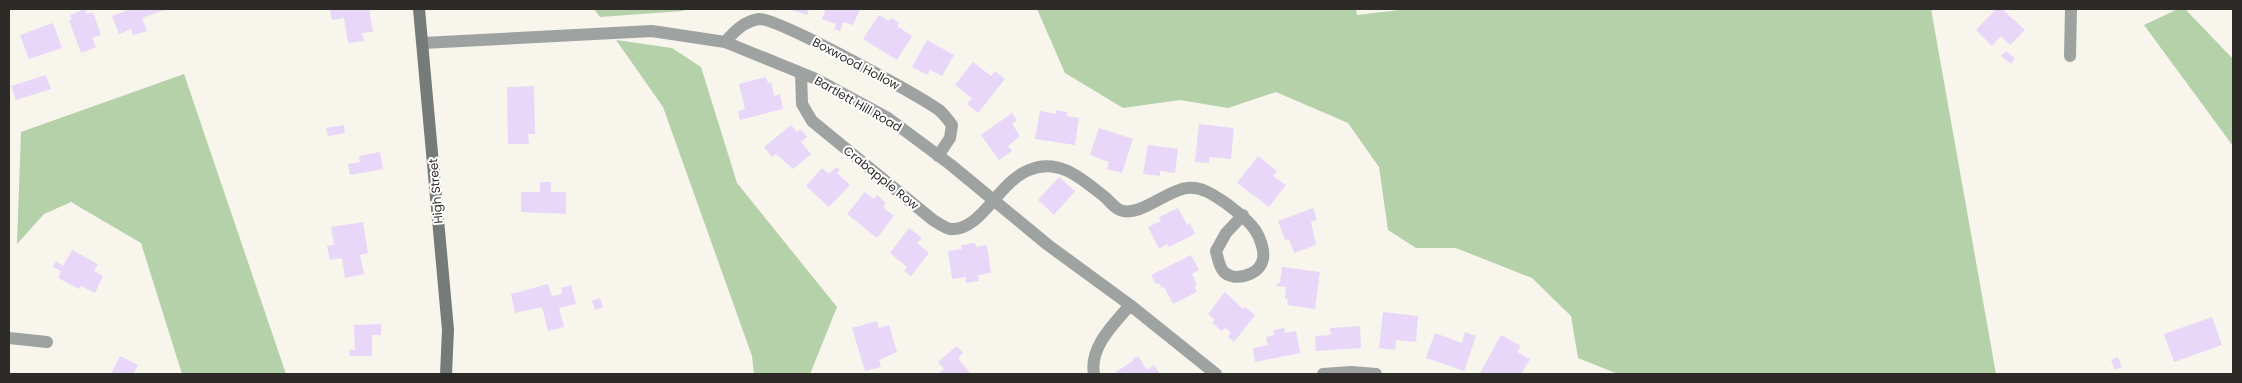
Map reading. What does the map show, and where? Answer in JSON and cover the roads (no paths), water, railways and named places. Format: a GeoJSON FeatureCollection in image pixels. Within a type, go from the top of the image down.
{"type":"FeatureCollection","features":[{"type":"Feature","properties":{"kind":"street","name":"High Street"},"geometry":{"type":"LineString","coordinates":[[420,9],[448,330],[446,374]]}},
{"type":"Feature","properties":{"kind":"street"},"geometry":{"type":"LineString","coordinates":[[2070,56],[2071,9]]}},
{"type":"Feature","properties":{"kind":"street","name":"Boxwood Hollow"},"geometry":{"type":"LineString","coordinates":[[725,42],[738,28],[760,19],[791,29],[941,111],[952,125],[950,138],[938,156]]}},
{"type":"Feature","properties":{"kind":"street","name":"Bartlett Hill Road"},"geometry":{"type":"LineString","coordinates":[[423,43],[652,31],[725,42],[801,73],[888,118],[1048,245],[1130,305],[1216,374]]}},
{"type":"Feature","properties":{"kind":"street","name":"Crabapple Row"},"geometry":{"type":"LineString","coordinates":[[801,73],[802,104],[812,121],[933,220],[949,229],[966,226],[979,218],[992,199],[1008,182],[1030,169],[1052,167],[1070,170],[1121,210],[1136,211],[1177,188],[1193,187],[1213,194],[1242,215]]}},
{"type":"Feature","properties":{"kind":"street"},"geometry":{"type":"LineString","coordinates":[[1242,215],[1255,230],[1261,242],[1264,255],[1262,263],[1252,273],[1238,278],[1231,277],[1223,272],[1216,251],[1226,232],[1242,215]]}},
{"type":"Feature","properties":{"kind":"street"},"geometry":{"type":"LineString","coordinates":[[1094,374],[1092,366],[1098,346],[1130,305]]}},
{"type":"Feature","properties":{"kind":"street"},"geometry":{"type":"LineString","coordinates":[[9,338],[47,342]]}},
{"type":"Feature","properties":{"kind":"street"},"geometry":{"type":"LineString","coordinates":[[1323,374],[1351,372],[1376,374]]}}]}
